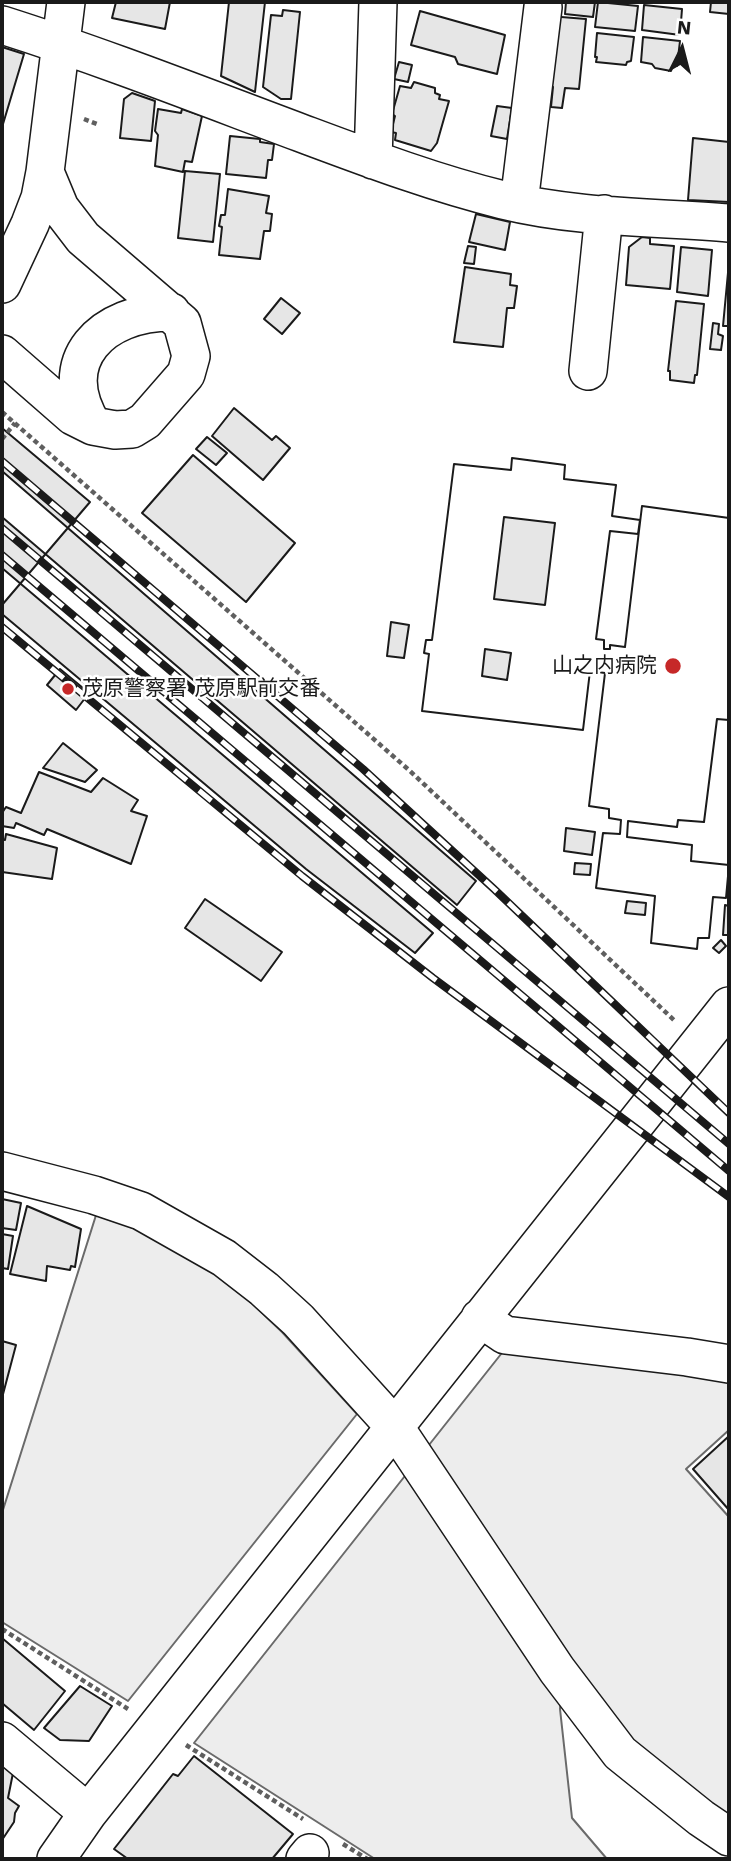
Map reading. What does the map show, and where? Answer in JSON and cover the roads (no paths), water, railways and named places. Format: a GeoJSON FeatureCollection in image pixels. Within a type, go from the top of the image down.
{"type":"FeatureCollection","features":[{"type":"Feature","properties":{"kind":"street"},"geometry":{"type":"LineString","coordinates":[[2,284],[30,224],[46,172],[66,2]]}},
{"type":"Feature","properties":{"kind":"street"},"geometry":{"type":"LineString","coordinates":[[373,160],[378,2]]}},
{"type":"Feature","properties":{"kind":"street"},"geometry":{"type":"LineString","coordinates":[[519,203],[543,7]]}},
{"type":"Feature","properties":{"kind":"street"},"geometry":{"type":"LineString","coordinates":[[2,25],[439,183],[547,209],[729,223]]}},
{"type":"Feature","properties":{"kind":"street"},"geometry":{"type":"LineString","coordinates":[[2,354],[73,416],[93,426],[115,430],[131,429],[145,421],[186,374],[191,356],[182,323],[83,238],[60,208],[46,172]]}},
{"type":"Feature","properties":{"kind":"street"},"geometry":{"type":"LineString","coordinates":[[589,371],[604,214]]}},
{"type":"Feature","properties":{"kind":"street"},"geometry":{"type":"LineString","coordinates":[[93,426],[83,410],[79,394],[84,352],[104,331],[117,323],[154,312],[171,312]]}},
{"type":"Feature","properties":{"kind":"street"},"geometry":{"type":"LineString","coordinates":[[56,1859],[88,1813],[729,1006]]}},
{"type":"Feature","properties":{"kind":"street"},"geometry":{"type":"LineString","coordinates":[[2,1171],[94,1195],[141,1211],[224,1258],[298,1320],[394,1426],[557,1670],[620,1753],[729,1837]]}},
{"type":"Feature","properties":{"kind":"street"},"geometry":{"type":"LineString","coordinates":[[480,1318],[505,1335],[729,1364]]}},
{"type":"Feature","properties":{"kind":"street"},"geometry":{"type":"LineString","coordinates":[[2,1741],[88,1813]]}},
{"type":"Feature","properties":{"kind":"railway"},"geometry":{"type":"LineString","coordinates":[[2,461],[363,769],[494,889],[729,1113]]}},
{"type":"Feature","properties":{"kind":"railway"},"geometry":{"type":"LineString","coordinates":[[2,528],[729,1144]]}},
{"type":"Feature","properties":{"kind":"railway"},"geometry":{"type":"LineString","coordinates":[[2,555],[729,1171]]}},
{"type":"Feature","properties":{"kind":"railway"},"geometry":{"type":"LineString","coordinates":[[2,627],[302,876],[433,978],[729,1197]]}},
{"type":"Feature","properties":{"kind":"place","name":"山之内病院"},"geometry":{"type":"Point","coordinates":[673,666]}},
{"type":"Feature","properties":{"kind":"place","name":"茂原警察署 茂原駅前交番"},"geometry":{"type":"Point","coordinates":[68,689]}}]}
